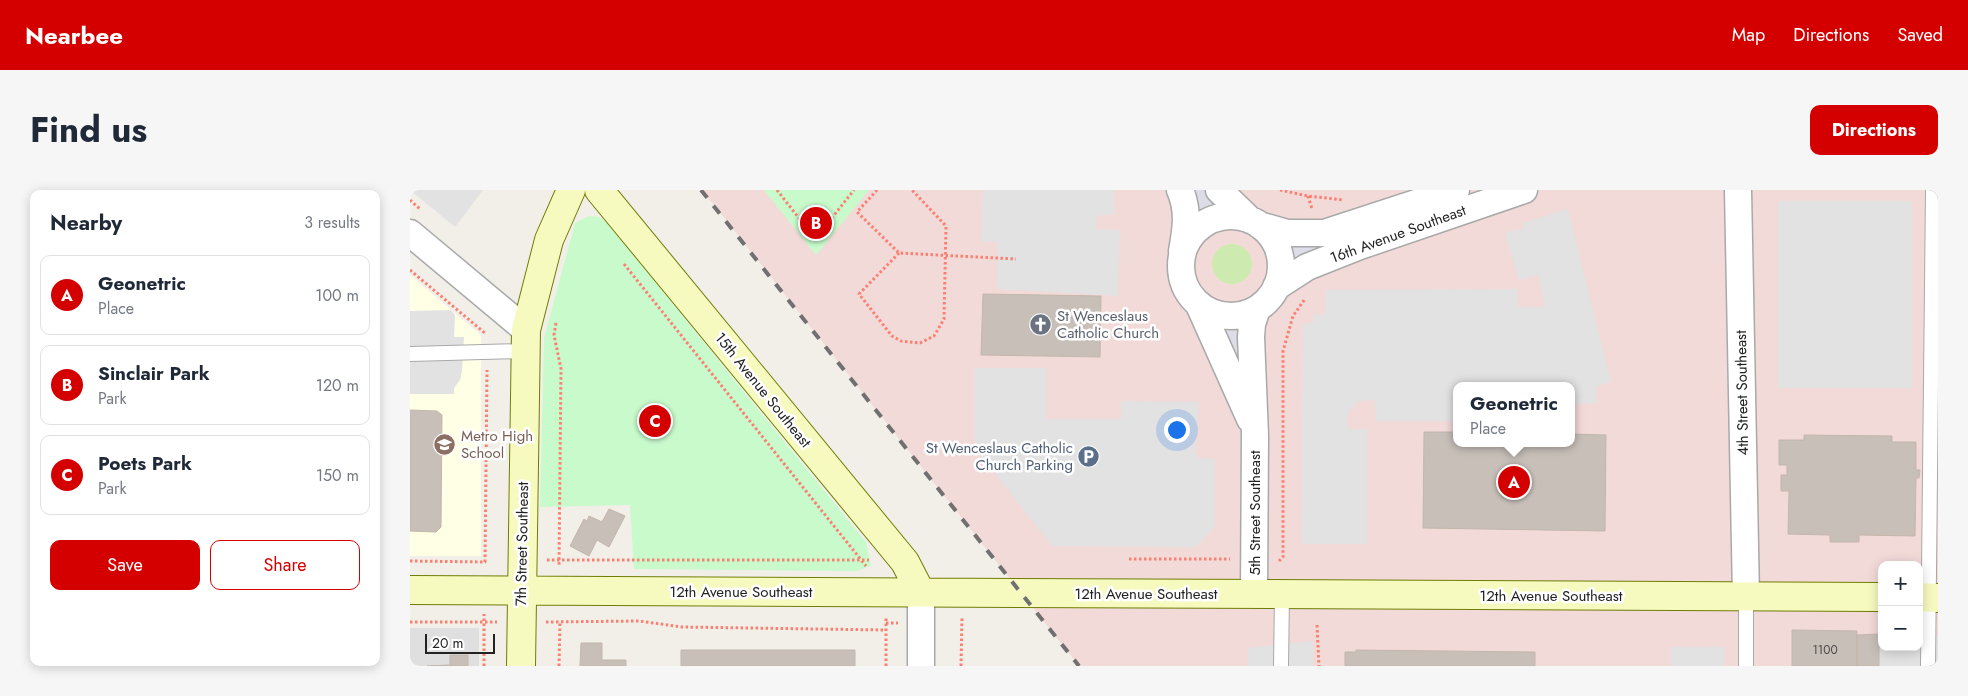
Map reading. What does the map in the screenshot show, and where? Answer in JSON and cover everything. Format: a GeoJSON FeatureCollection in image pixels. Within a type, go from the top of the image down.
{"type":"FeatureCollection","features":[{"type":"Feature","properties":{"kind":"main road","name":"7th Street Southeast"},"geometry":{"type":"LineString","coordinates":[[521,666],[525,341],[550,240],[571,190]]}},
{"type":"Feature","properties":{"kind":"main road","name":"15th Avenue Southeast"},"geometry":{"type":"LineString","coordinates":[[599,190],[905,562],[921,593]]}},
{"type":"Feature","properties":{"kind":"main road","name":"12th Avenue Southeast"},"geometry":{"type":"LineString","coordinates":[[410,590],[1878,597]]}},
{"type":"Feature","properties":{"kind":"street"},"geometry":{"type":"LineString","coordinates":[[1180,190],[1185,205],[1187,222],[1181,259],[1182,276],[1188,292],[1199,305],[1212,313],[1227,316],[1243,315],[1257,309],[1268,300],[1276,287],[1281,269],[1279,252],[1271,237],[1254,223],[1227,217],[1210,220],[1197,230],[1186,243],[1181,259]]}},
{"type":"Feature","properties":{"kind":"street","name":"16th Avenue Southeast"},"geometry":{"type":"LineString","coordinates":[[1219,190],[1254,223],[1287,233],[1324,233],[1456,190]]}},
{"type":"Feature","properties":{"kind":"street","name":"16th Avenue Southeast"},"geometry":{"type":"LineString","coordinates":[[1276,287],[1307,267],[1360,246],[1524,190]]}},
{"type":"Feature","properties":{"kind":"street","name":"4th Street Southeast"},"geometry":{"type":"LineString","coordinates":[[1738,190],[1746,597]]}},
{"type":"Feature","properties":{"kind":"street"},"geometry":{"type":"LineString","coordinates":[[410,233],[525,341]]}},
{"type":"Feature","properties":{"kind":"street","name":"5th Street Southeast"},"geometry":{"type":"LineString","coordinates":[[1199,305],[1224,356],[1255,431]]}},
{"type":"Feature","properties":{"kind":"street","name":"5th Street Southeast"},"geometry":{"type":"LineString","coordinates":[[1254,594],[1255,431],[1251,337],[1252,324],[1257,309]]}},
{"type":"Feature","properties":{"kind":"street"},"geometry":{"type":"LineString","coordinates":[[921,593],[921,666]]}},
{"type":"Feature","properties":{"kind":"lane"},"geometry":{"type":"LineString","coordinates":[[1928,666],[1933,190]]}},
{"type":"Feature","properties":{"kind":"lane"},"geometry":{"type":"LineString","coordinates":[[410,354],[487,352],[525,341]]}},
{"type":"Feature","properties":{"kind":"lane"},"geometry":{"type":"LineString","coordinates":[[1281,666],[1282,595]]}},
{"type":"Feature","properties":{"kind":"lane"},"geometry":{"type":"LineString","coordinates":[[1746,597],[1746,666]]}},
{"type":"Feature","properties":{"kind":"path"},"geometry":{"type":"LineString","coordinates":[[777,190],[805,226],[827,224],[854,190]]}},
{"type":"Feature","properties":{"kind":"path"},"geometry":{"type":"LineString","coordinates":[[876,190],[857,212],[899,253],[946,254],[1016,260]]}},
{"type":"Feature","properties":{"kind":"path"},"geometry":{"type":"LineString","coordinates":[[899,253],[859,294],[892,336],[902,341],[920,344],[934,336],[944,319],[946,226],[912,190]]}},
{"type":"Feature","properties":{"kind":"path"},"geometry":{"type":"LineString","coordinates":[[1280,190],[1308,196]]}},
{"type":"Feature","properties":{"kind":"path"},"geometry":{"type":"LineString","coordinates":[[619,258],[866,566]]}},
{"type":"Feature","properties":{"kind":"path"},"geometry":{"type":"LineString","coordinates":[[410,270],[487,335],[486,562],[410,561]]}},
{"type":"Feature","properties":{"kind":"path"},"geometry":{"type":"LineString","coordinates":[[1275,560],[1280,561],[1283,558],[1283,352],[1293,316],[1310,295]]}},
{"type":"Feature","properties":{"kind":"path"},"geometry":{"type":"LineString","coordinates":[[557,321],[554,335],[561,370],[558,569]]}},
{"type":"Feature","properties":{"kind":"path"},"geometry":{"type":"LineString","coordinates":[[1129,560],[1236,559]]}},
{"type":"Feature","properties":{"kind":"path"},"geometry":{"type":"LineString","coordinates":[[541,560],[869,560]]}},
{"type":"Feature","properties":{"kind":"path"},"geometry":{"type":"LineString","coordinates":[[559,613],[559,666]]}},
{"type":"Feature","properties":{"kind":"path"},"geometry":{"type":"LineString","coordinates":[[484,614],[484,666]]}},
{"type":"Feature","properties":{"kind":"path"},"geometry":{"type":"LineString","coordinates":[[961,666],[962,614]]}},
{"type":"Feature","properties":{"kind":"path"},"geometry":{"type":"LineString","coordinates":[[886,615],[886,666]]}},
{"type":"Feature","properties":{"kind":"path"},"geometry":{"type":"LineString","coordinates":[[545,622],[639,621],[682,627],[886,630]]}},
{"type":"Feature","properties":{"kind":"path"},"geometry":{"type":"LineString","coordinates":[[410,622],[500,622]]}},
{"type":"Feature","properties":{"kind":"path"},"geometry":{"type":"LineString","coordinates":[[886,623],[899,623]]}},
{"type":"Feature","properties":{"kind":"path"},"geometry":{"type":"LineString","coordinates":[[1317,625],[1319,666]]}},
{"type":"Feature","properties":{"kind":"shaded area"},"geometry":{"type":"Polygon","coordinates":[[[410,190],[483,190],[455,227],[410,190]]]}},
{"type":"Feature","properties":{"kind":"shaded area"},"geometry":{"type":"Polygon","coordinates":[[[702,190],[1938,190],[1938,666],[1079,666],[702,190]]]}},
{"type":"Feature","properties":{"kind":"shaded area"},"geometry":{"type":"Polygon","coordinates":[[[983,190],[1114,190],[1114,214],[1097,216],[1096,229],[1120,230],[1118,296],[997,289],[998,242],[981,242],[983,190]]]}},
{"type":"Feature","properties":{"kind":"shaded area"},"geometry":{"type":"Polygon","coordinates":[[[1191,190],[1204,190],[1214,200],[1214,206],[1200,212],[1197,211],[1191,190]]]}},
{"type":"Feature","properties":{"kind":"shaded area"},"geometry":{"type":"Polygon","coordinates":[[[1778,201],[1912,201],[1912,388],[1778,388],[1778,201]]]}},
{"type":"Feature","properties":{"kind":"shaded area"},"geometry":{"type":"Polygon","coordinates":[[[1568,209],[1611,382],[1597,386],[1597,403],[1575,404],[1575,382],[1453,382],[1453,421],[1376,421],[1375,400],[1358,401],[1349,411],[1347,419],[1349,429],[1367,429],[1367,544],[1302,544],[1303,324],[1313,323],[1313,315],[1325,314],[1326,290],[1517,289],[1518,307],[1545,307],[1538,275],[1519,280],[1505,233],[1524,228],[1523,223],[1568,209]]]}},
{"type":"Feature","properties":{"kind":"shaded area"},"geometry":{"type":"Polygon","coordinates":[[[1322,243],[1325,250],[1291,261],[1289,246],[1322,243]]]}},
{"type":"Feature","properties":{"kind":"shaded area","name":"Metro High School"},"geometry":{"type":"Polygon","coordinates":[[[410,275],[481,335],[481,556],[410,556],[410,275]]]}},
{"type":"Feature","properties":{"kind":"shaded area"},"geometry":{"type":"Polygon","coordinates":[[[451,310],[455,315],[454,337],[464,337],[462,371],[460,380],[454,388],[454,394],[410,394],[410,311],[451,310]]]}},
{"type":"Feature","properties":{"kind":"shaded area"},"geometry":{"type":"Polygon","coordinates":[[[1240,324],[1241,368],[1220,325],[1240,324]]]}},
{"type":"Feature","properties":{"kind":"shaded area","name":"St Wenceslaus Catholic Church Parking"},"geometry":{"type":"Polygon","coordinates":[[[975,368],[1046,368],[1046,419],[1121,419],[1121,401],[1199,402],[1195,453],[1199,458],[1215,459],[1215,526],[1196,547],[1052,546],[975,448],[975,368]]]}},
{"type":"Feature","properties":{"kind":"shaded area"},"geometry":{"type":"Polygon","coordinates":[[[410,628],[479,628],[479,666],[410,666],[410,628]]]}},
{"type":"Feature","properties":{"kind":"shaded area"},"geometry":{"type":"Polygon","coordinates":[[[1923,635],[1938,635],[1938,666],[1879,666],[1879,651],[1923,651],[1923,635]]]}},
{"type":"Feature","properties":{"kind":"shaded area"},"geometry":{"type":"Polygon","coordinates":[[[1313,641],[1313,666],[1248,666],[1248,648],[1313,641]]]}},
{"type":"Feature","properties":{"kind":"shaded area"},"geometry":{"type":"Polygon","coordinates":[[[1671,647],[1725,647],[1725,666],[1671,666],[1671,647]]]}},
{"type":"Feature","properties":{"kind":"green space"},"geometry":{"type":"Polygon","coordinates":[[[764,190],[869,190],[816,255],[764,190]]]}},
{"type":"Feature","properties":{"kind":"green space"},"geometry":{"type":"Polygon","coordinates":[[[589,216],[599,217],[606,222],[866,542],[871,566],[856,571],[634,569],[630,505],[540,507],[544,338],[575,223],[589,216]]]}},
{"type":"Feature","properties":{"kind":"green space"},"geometry":{"type":"Polygon","coordinates":[[[1232,244],[1243,247],[1249,253],[1252,264],[1249,275],[1243,281],[1232,284],[1221,281],[1215,275],[1212,264],[1215,253],[1221,247],[1232,244]]]}},
{"type":"Feature","properties":{"kind":"building","name":"St Wenceslaus Catholic Church"},"geometry":{"type":"Polygon","coordinates":[[[983,294],[1101,296],[1100,357],[981,355],[983,294]]]}},
{"type":"Feature","properties":{"kind":"building"},"geometry":{"type":"Polygon","coordinates":[[[410,410],[437,411],[442,415],[441,527],[436,532],[410,531],[410,410]]]}},
{"type":"Feature","properties":{"kind":"building"},"geometry":{"type":"Polygon","coordinates":[[[1424,432],[1453,432],[1453,447],[1575,447],[1575,434],[1606,435],[1605,531],[1423,528],[1424,432]]]}},
{"type":"Feature","properties":{"kind":"building"},"geometry":{"type":"Polygon","coordinates":[[[1804,435],[1892,436],[1892,442],[1916,442],[1916,470],[1920,470],[1919,478],[1916,478],[1915,536],[1859,535],[1859,542],[1830,542],[1830,535],[1788,534],[1789,491],[1781,491],[1781,475],[1787,475],[1787,465],[1779,465],[1779,440],[1804,440],[1804,435]]]}},
{"type":"Feature","properties":{"kind":"building"},"geometry":{"type":"Polygon","coordinates":[[[609,509],[625,516],[609,547],[597,540],[589,556],[570,546],[584,519],[587,521],[589,516],[602,522],[609,509]]]}},
{"type":"Feature","properties":{"kind":"building"},"geometry":{"type":"Polygon","coordinates":[[[1792,630],[1857,631],[1857,666],[1792,666],[1792,630]]]}},
{"type":"Feature","properties":{"kind":"building"},"geometry":{"type":"Polygon","coordinates":[[[1878,634],[1879,666],[1857,666],[1857,635],[1878,634]]]}},
{"type":"Feature","properties":{"kind":"building"},"geometry":{"type":"Polygon","coordinates":[[[581,643],[602,643],[602,660],[626,660],[626,666],[580,666],[581,643]]]}},
{"type":"Feature","properties":{"kind":"building"},"geometry":{"type":"Polygon","coordinates":[[[681,650],[855,650],[855,666],[681,666],[681,650]]]}},
{"type":"Feature","properties":{"kind":"building"},"geometry":{"type":"Polygon","coordinates":[[[1356,650],[1535,652],[1535,666],[1345,666],[1345,652],[1356,652],[1356,650]]]}},
{"type":"Feature","properties":{"kind":"building"},"geometry":{"type":"Polygon","coordinates":[[[450,655],[468,655],[468,666],[427,666],[450,665],[450,655]]]}},
{"type":"Feature","properties":{"kind":"railway"},"geometry":{"type":"LineString","coordinates":[[701,190],[1079,666]]}},
{"type":"Feature","properties":{"kind":"place","name":"Sinclair Park"},"geometry":{"type":"Point","coordinates":[816,223]}},
{"type":"Feature","properties":{"kind":"place","name":"St Wenceslaus Catholic Church"},"geometry":{"type":"Point","coordinates":[1041,325]}},
{"type":"Feature","properties":{"kind":"place","name":"Poets Park"},"geometry":{"type":"Point","coordinates":[655,421]}},
{"type":"Feature","properties":{"kind":"place","name":"Metro High School"},"geometry":{"type":"Point","coordinates":[445,445]}},
{"type":"Feature","properties":{"kind":"place","name":"St Wenceslaus Catholic Church Parking"},"geometry":{"type":"Point","coordinates":[1089,457]}},
{"type":"Feature","properties":{"kind":"place","name":"Geonetric"},"geometry":{"type":"Point","coordinates":[1514,482]}}]}
